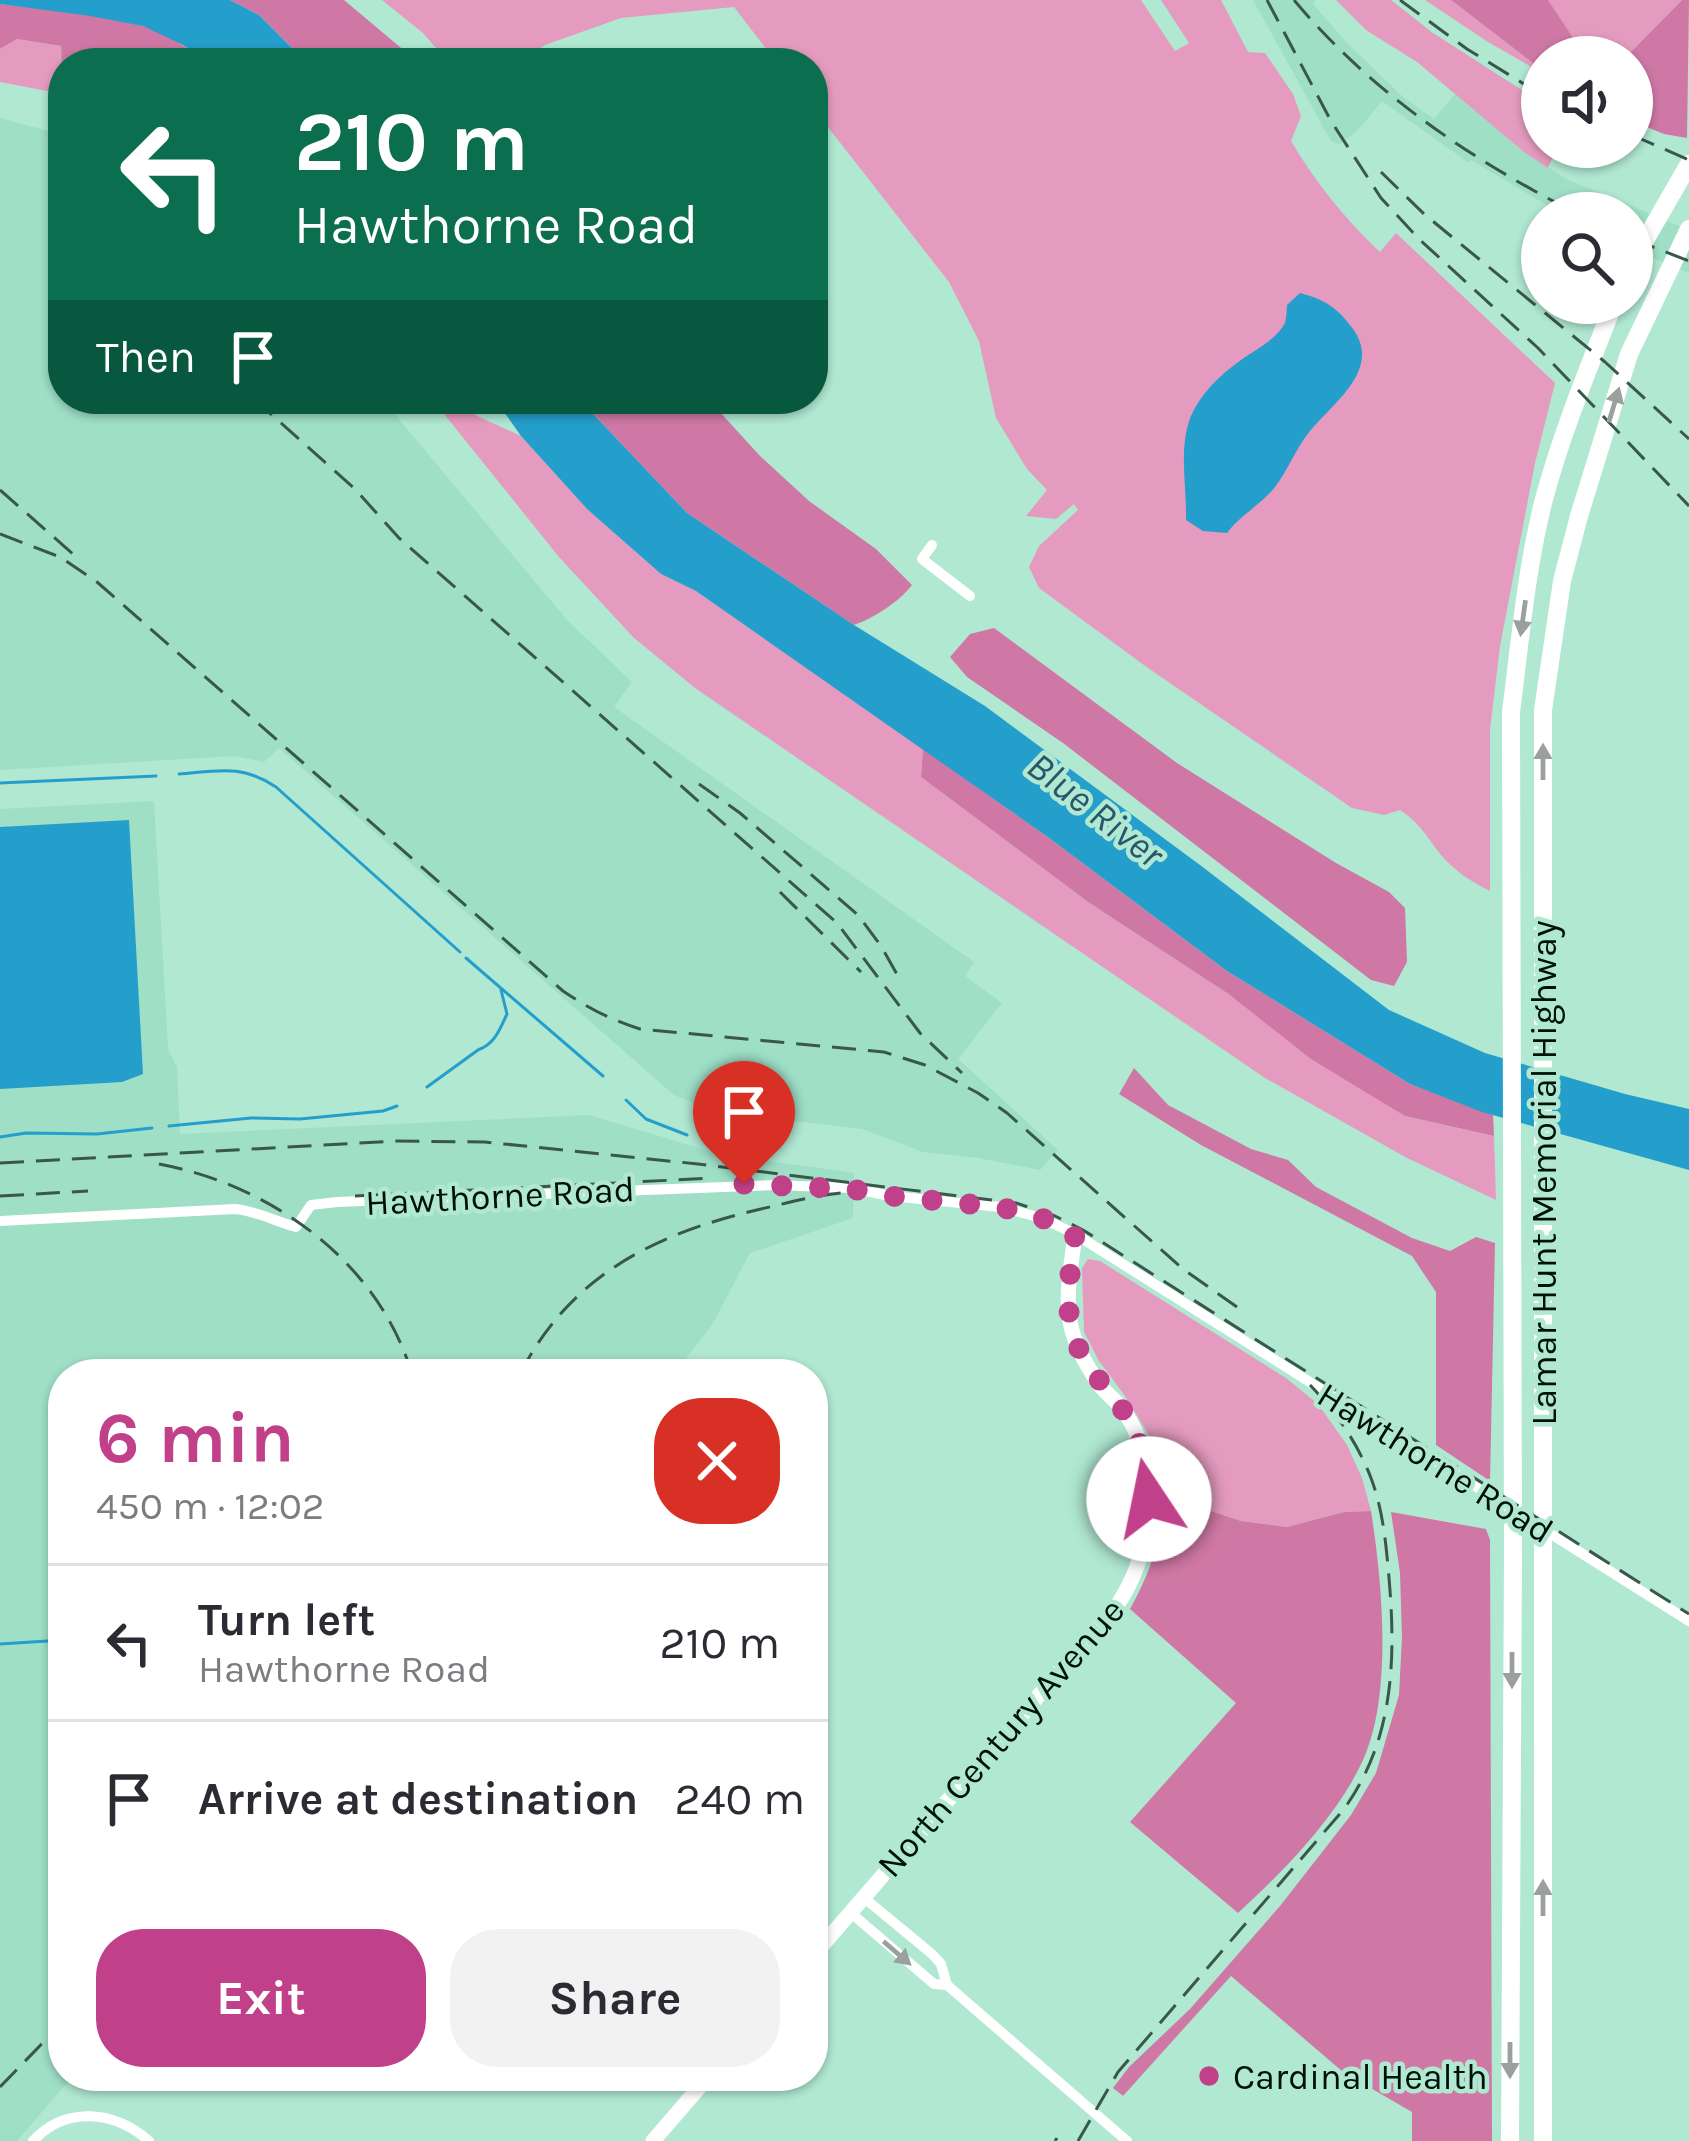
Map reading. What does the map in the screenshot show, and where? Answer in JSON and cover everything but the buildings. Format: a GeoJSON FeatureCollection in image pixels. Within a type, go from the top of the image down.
{"type":"FeatureCollection","features":[{"type":"Feature","properties":{"kind":"highway"},"geometry":{"type":"LineString","coordinates":[[1653,227],[1689,164]]}},
{"type":"Feature","properties":{"kind":"highway","name":"Lamar Hunt Memorial Highway"},"geometry":{"type":"LineString","coordinates":[[1543,2141],[1543,710],[1562,580],[1579,517],[1629,354],[1689,229]]}},
{"type":"Feature","properties":{"kind":"highway","name":"Lamar Hunt Memorial Highway"},"geometry":{"type":"LineString","coordinates":[[1510,2141],[1511,712],[1543,502],[1606,324]]}},
{"type":"Feature","properties":{"kind":"street"},"geometry":{"type":"LineString","coordinates":[[932,545],[922,559],[970,596]]}},
{"type":"Feature","properties":{"kind":"street","name":"Hawthorne Road"},"geometry":{"type":"LineString","coordinates":[[0,1221],[235,1209],[256,1211],[296,1227],[310,1205],[337,1202],[774,1184],[1000,1207],[1042,1218],[1075,1234],[1689,1621]]}},
{"type":"Feature","properties":{"kind":"street","name":"North Century Avenue"},"geometry":{"type":"LineString","coordinates":[[828,1938],[1118,1604],[1143,1551],[1149,1499],[1141,1450],[1124,1411],[1099,1384],[1070,1324],[1075,1234]]}},
{"type":"Feature","properties":{"kind":"street"},"geometry":{"type":"LineString","coordinates":[[862,1897],[932,1954],[947,1985],[1127,2141]]}},
{"type":"Feature","properties":{"kind":"street"},"geometry":{"type":"LineString","coordinates":[[850,1912],[934,1984],[947,1985]]}},
{"type":"Feature","properties":{"kind":"street"},"geometry":{"type":"LineString","coordinates":[[653,2141],[696,2091]]}},
{"type":"Feature","properties":{"kind":"street"},"geometry":{"type":"LineString","coordinates":[[33,2141],[66,2119],[93,2115],[118,2121],[149,2141]]}},
{"type":"Feature","properties":{"kind":"shaded area"},"geometry":{"type":"Polygon","coordinates":[[[230,0],[344,0],[401,48],[292,48],[259,15],[230,0]]]}},
{"type":"Feature","properties":{"kind":"shaded area"},"geometry":{"type":"Polygon","coordinates":[[[382,0],[1141,0],[1175,51],[1189,43],[1161,0],[1221,0],[1248,52],[1265,53],[1293,94],[1301,116],[1291,141],[1343,213],[1380,252],[1396,233],[1555,383],[1500,646],[1490,730],[1490,891],[1452,866],[1400,810],[1384,815],[1352,808],[1039,588],[1029,567],[1039,546],[1078,510],[1074,504],[1056,519],[1026,516],[1047,490],[1027,469],[996,418],[979,341],[949,282],[828,127],[828,48],[765,48],[734,7],[621,18],[541,48],[436,48],[382,0]]]}},
{"type":"Feature","properties":{"kind":"shaded area"},"geometry":{"type":"Polygon","coordinates":[[[1253,0],[1315,0],[1313,4],[1348,44],[1403,97],[1434,119],[1455,94],[1521,149],[1521,168],[1549,168],[1597,192],[1525,192],[1469,163],[1382,101],[1339,145],[1331,141],[1253,0]]]}},
{"type":"Feature","properties":{"kind":"shaded area"},"geometry":{"type":"Polygon","coordinates":[[[1336,0],[1391,0],[1521,90],[1521,149],[1417,62],[1366,30],[1336,0]]]}},
{"type":"Feature","properties":{"kind":"shaded area"},"geometry":{"type":"Polygon","coordinates":[[[1425,0],[1451,0],[1521,54],[1521,61],[1425,0]]]}},
{"type":"Feature","properties":{"kind":"shaded area"},"geometry":{"type":"Polygon","coordinates":[[[1451,0],[1548,0],[1572,36],[1521,36],[1521,54],[1451,0]]]}},
{"type":"Feature","properties":{"kind":"shaded area"},"geometry":{"type":"Polygon","coordinates":[[[1548,0],[1682,0],[1647,36],[1572,36],[1548,0]]]}},
{"type":"Feature","properties":{"kind":"shaded area"},"geometry":{"type":"Polygon","coordinates":[[[1682,0],[1689,0],[1687,138],[1653,130],[1653,36],[1647,36],[1682,0]]]}},
{"type":"Feature","properties":{"kind":"shaded area"},"geometry":{"type":"Polygon","coordinates":[[[0,4],[126,21],[187,48],[61,48],[17,39],[0,49],[0,4]]]}},
{"type":"Feature","properties":{"kind":"shaded area"},"geometry":{"type":"Polygon","coordinates":[[[17,39],[61,46],[48,48],[48,91],[0,82],[0,49],[17,39]]]}},
{"type":"Feature","properties":{"kind":"shaded area"},"geometry":{"type":"Polygon","coordinates":[[[0,118],[48,131],[48,414],[395,414],[567,620],[632,682],[614,707],[974,962],[965,976],[1002,1003],[958,1059],[1058,1150],[1040,1170],[923,1152],[862,1129],[712,1111],[674,1095],[279,748],[264,762],[235,756],[0,770],[0,118]]]}},
{"type":"Feature","properties":{"kind":"shaded area"},"geometry":{"type":"Polygon","coordinates":[[[1653,215],[1689,230],[1689,273],[1653,258],[1653,215]]]}},
{"type":"Feature","properties":{"kind":"shaded area"},"geometry":{"type":"Polygon","coordinates":[[[444,414],[474,414],[521,436],[587,509],[661,574],[696,591],[923,749],[921,777],[1088,902],[1405,1116],[1494,1136],[1496,1200],[1407,1158],[1265,1078],[695,688],[633,637],[559,557],[444,414]]]}},
{"type":"Feature","properties":{"kind":"shaded area"},"geometry":{"type":"Polygon","coordinates":[[[593,414],[722,414],[809,501],[876,549],[912,585],[886,609],[854,625],[687,513],[593,414]]]}},
{"type":"Feature","properties":{"kind":"shaded area"},"geometry":{"type":"Polygon","coordinates":[[[994,628],[1177,763],[1389,892],[1405,908],[1407,962],[1394,986],[1371,980],[1063,743],[967,677],[950,657],[970,634],[994,628]]]}},
{"type":"Feature","properties":{"kind":"shaded area"},"geometry":{"type":"Polygon","coordinates":[[[923,749],[1227,971],[1410,1084],[1493,1115],[1494,1136],[1405,1116],[1311,1059],[1230,995],[1088,902],[921,777],[923,749]]]}},
{"type":"Feature","properties":{"kind":"shaded area"},"geometry":{"type":"Polygon","coordinates":[[[154,801],[168,1049],[177,1067],[180,1134],[589,1115],[719,1154],[854,1173],[853,1218],[750,1253],[712,1325],[686,1359],[48,1359],[48,2091],[60,2091],[17,2141],[0,2141],[0,809],[154,801]]]}},
{"type":"Feature","properties":{"kind":"shaded area"},"geometry":{"type":"Polygon","coordinates":[[[1134,1068],[1168,1105],[1251,1149],[1288,1160],[1316,1187],[1412,1238],[1450,1251],[1476,1237],[1495,1243],[1490,1481],[1436,1445],[1436,1292],[1412,1256],[1201,1145],[1119,1094],[1134,1068]]]}},
{"type":"Feature","properties":{"kind":"shaded area"},"geometry":{"type":"Polygon","coordinates":[[[1088,1259],[1100,1261],[1286,1378],[1318,1404],[1347,1445],[1371,1511],[1344,1512],[1287,1527],[1241,1521],[1163,1495],[1147,1432],[1084,1332],[1082,1268],[1088,1259]]]}},
{"type":"Feature","properties":{"kind":"shaded area"},"geometry":{"type":"Polygon","coordinates":[[[1163,1495],[1241,1521],[1287,1527],[1344,1512],[1371,1511],[1379,1569],[1382,1666],[1366,1753],[1327,1818],[1238,1913],[1130,1822],[1236,1703],[1130,1609],[1154,1554],[1163,1495]]]}},
{"type":"Feature","properties":{"kind":"shaded area"},"geometry":{"type":"Polygon","coordinates":[[[1391,1512],[1486,1529],[1490,1540],[1492,2141],[1412,2141],[1412,2112],[1343,2072],[1231,1976],[1123,2096],[1113,2088],[1129,2067],[1190,2009],[1280,1906],[1351,1815],[1376,1773],[1399,1695],[1400,1573],[1391,1512]]]}},
{"type":"Feature","properties":{"kind":"water"},"geometry":{"type":"Polygon","coordinates":[[[0,0],[230,0],[259,15],[292,48],[188,48],[143,26],[0,4],[0,0]]]}},
{"type":"Feature","properties":{"kind":"water"},"geometry":{"type":"Polygon","coordinates":[[[1300,293],[1330,305],[1353,329],[1362,358],[1358,371],[1269,493],[1227,533],[1203,531],[1186,520],[1184,454],[1191,416],[1219,378],[1276,335],[1285,323],[1287,305],[1300,293]]]}},
{"type":"Feature","properties":{"kind":"water","name":"Blue River"},"geometry":{"type":"Polygon","coordinates":[[[506,414],[593,414],[687,513],[985,706],[1389,1010],[1485,1053],[1689,1109],[1689,1170],[1482,1112],[1410,1084],[1227,971],[1045,835],[696,591],[661,574],[587,509],[506,414]]]}},
{"type":"Feature","properties":{"kind":"water"},"geometry":{"type":"Polygon","coordinates":[[[129,820],[143,1074],[122,1082],[0,1089],[0,827],[129,820]]]}},
{"type":"Feature","properties":{"kind":"waterway"},"geometry":{"type":"LineString","coordinates":[[179,774],[241,772],[276,787],[460,952]]}},
{"type":"Feature","properties":{"kind":"waterway"},"geometry":{"type":"LineString","coordinates":[[0,783],[156,776]]}},
{"type":"Feature","properties":{"kind":"waterway"},"geometry":{"type":"LineString","coordinates":[[466,958],[603,1076]]}},
{"type":"Feature","properties":{"kind":"waterway"},"geometry":{"type":"LineString","coordinates":[[427,1087],[493,1040],[507,1014],[501,990]]}},
{"type":"Feature","properties":{"kind":"waterway"},"geometry":{"type":"LineString","coordinates":[[626,1100],[646,1119],[687,1135]]}},
{"type":"Feature","properties":{"kind":"waterway"},"geometry":{"type":"LineString","coordinates":[[169,1126],[251,1118],[300,1119],[397,1106]]}},
{"type":"Feature","properties":{"kind":"waterway"},"geometry":{"type":"LineString","coordinates":[[0,1137],[152,1128]]}},
{"type":"Feature","properties":{"kind":"waterway"},"geometry":{"type":"LineString","coordinates":[[0,1644],[48,1641]]}},
{"type":"Feature","properties":{"kind":"railway"},"geometry":{"type":"LineString","coordinates":[[1267,0],[1331,121],[1381,198],[1538,348],[1689,506]]}},
{"type":"Feature","properties":{"kind":"railway"},"geometry":{"type":"LineString","coordinates":[[1294,0],[1389,94],[1460,146],[1538,192]]}},
{"type":"Feature","properties":{"kind":"railway"},"geometry":{"type":"LineString","coordinates":[[1400,0],[1521,82]]}},
{"type":"Feature","properties":{"kind":"railway"},"geometry":{"type":"LineString","coordinates":[[1653,144],[1689,160]]}},
{"type":"Feature","properties":{"kind":"railway"},"geometry":{"type":"LineString","coordinates":[[1381,172],[1689,439]]}},
{"type":"Feature","properties":{"kind":"railway"},"geometry":{"type":"LineString","coordinates":[[1653,247],[1689,261]]}},
{"type":"Feature","properties":{"kind":"railway"},"geometry":{"type":"LineString","coordinates":[[271,414],[354,488],[399,538],[837,923],[920,1033],[962,1073]]}},
{"type":"Feature","properties":{"kind":"railway"},"geometry":{"type":"LineString","coordinates":[[0,490],[73,554]]}},
{"type":"Feature","properties":{"kind":"railway"},"geometry":{"type":"LineString","coordinates":[[0,534],[60,557],[97,582],[572,997],[640,1029],[884,1052],[925,1065],[1007,1113],[1183,1269],[1237,1307]]}},
{"type":"Feature","properties":{"kind":"railway"},"geometry":{"type":"LineString","coordinates":[[699,784],[740,813],[858,915],[902,983]]}},
{"type":"Feature","properties":{"kind":"railway"},"geometry":{"type":"LineString","coordinates":[[780,892],[861,972]]}},
{"type":"Feature","properties":{"kind":"railway"},"geometry":{"type":"LineString","coordinates":[[0,1163],[396,1141],[485,1142],[1016,1203],[1083,1230],[1689,1614]]}},
{"type":"Feature","properties":{"kind":"railway"},"geometry":{"type":"LineString","coordinates":[[159,1164],[241,1190],[315,1234],[374,1296],[406,1359]]}},
{"type":"Feature","properties":{"kind":"railway"},"geometry":{"type":"LineString","coordinates":[[355,1196],[714,1178]]}},
{"type":"Feature","properties":{"kind":"railway"},"geometry":{"type":"LineString","coordinates":[[0,1196],[88,1191]]}},
{"type":"Feature","properties":{"kind":"railway"},"geometry":{"type":"LineString","coordinates":[[529,1359],[565,1309],[591,1284],[652,1245],[723,1219],[852,1192]]}},
{"type":"Feature","properties":{"kind":"railway"},"geometry":{"type":"LineString","coordinates":[[1078,2141],[1118,2072],[1344,1809],[1361,1783],[1382,1727],[1392,1639],[1381,1514],[1359,1452],[1310,1385]]}},
{"type":"Feature","properties":{"kind":"railway"},"geometry":{"type":"LineString","coordinates":[[0,2087],[48,2037]]}},
{"type":"Feature","properties":{"kind":"place","name":"Cardinal Health"},"geometry":{"type":"Point","coordinates":[1209,2076]}},
{"type":"Feature","properties":{"kind":"route"},"geometry":{"type":"LineString","coordinates":[[744,1184],[852,1189],[1000,1207],[1042,1218],[1075,1234],[1070,1324],[1099,1384],[1124,1411],[1134,1432],[1146,1469],[1149,1499]]}}]}
